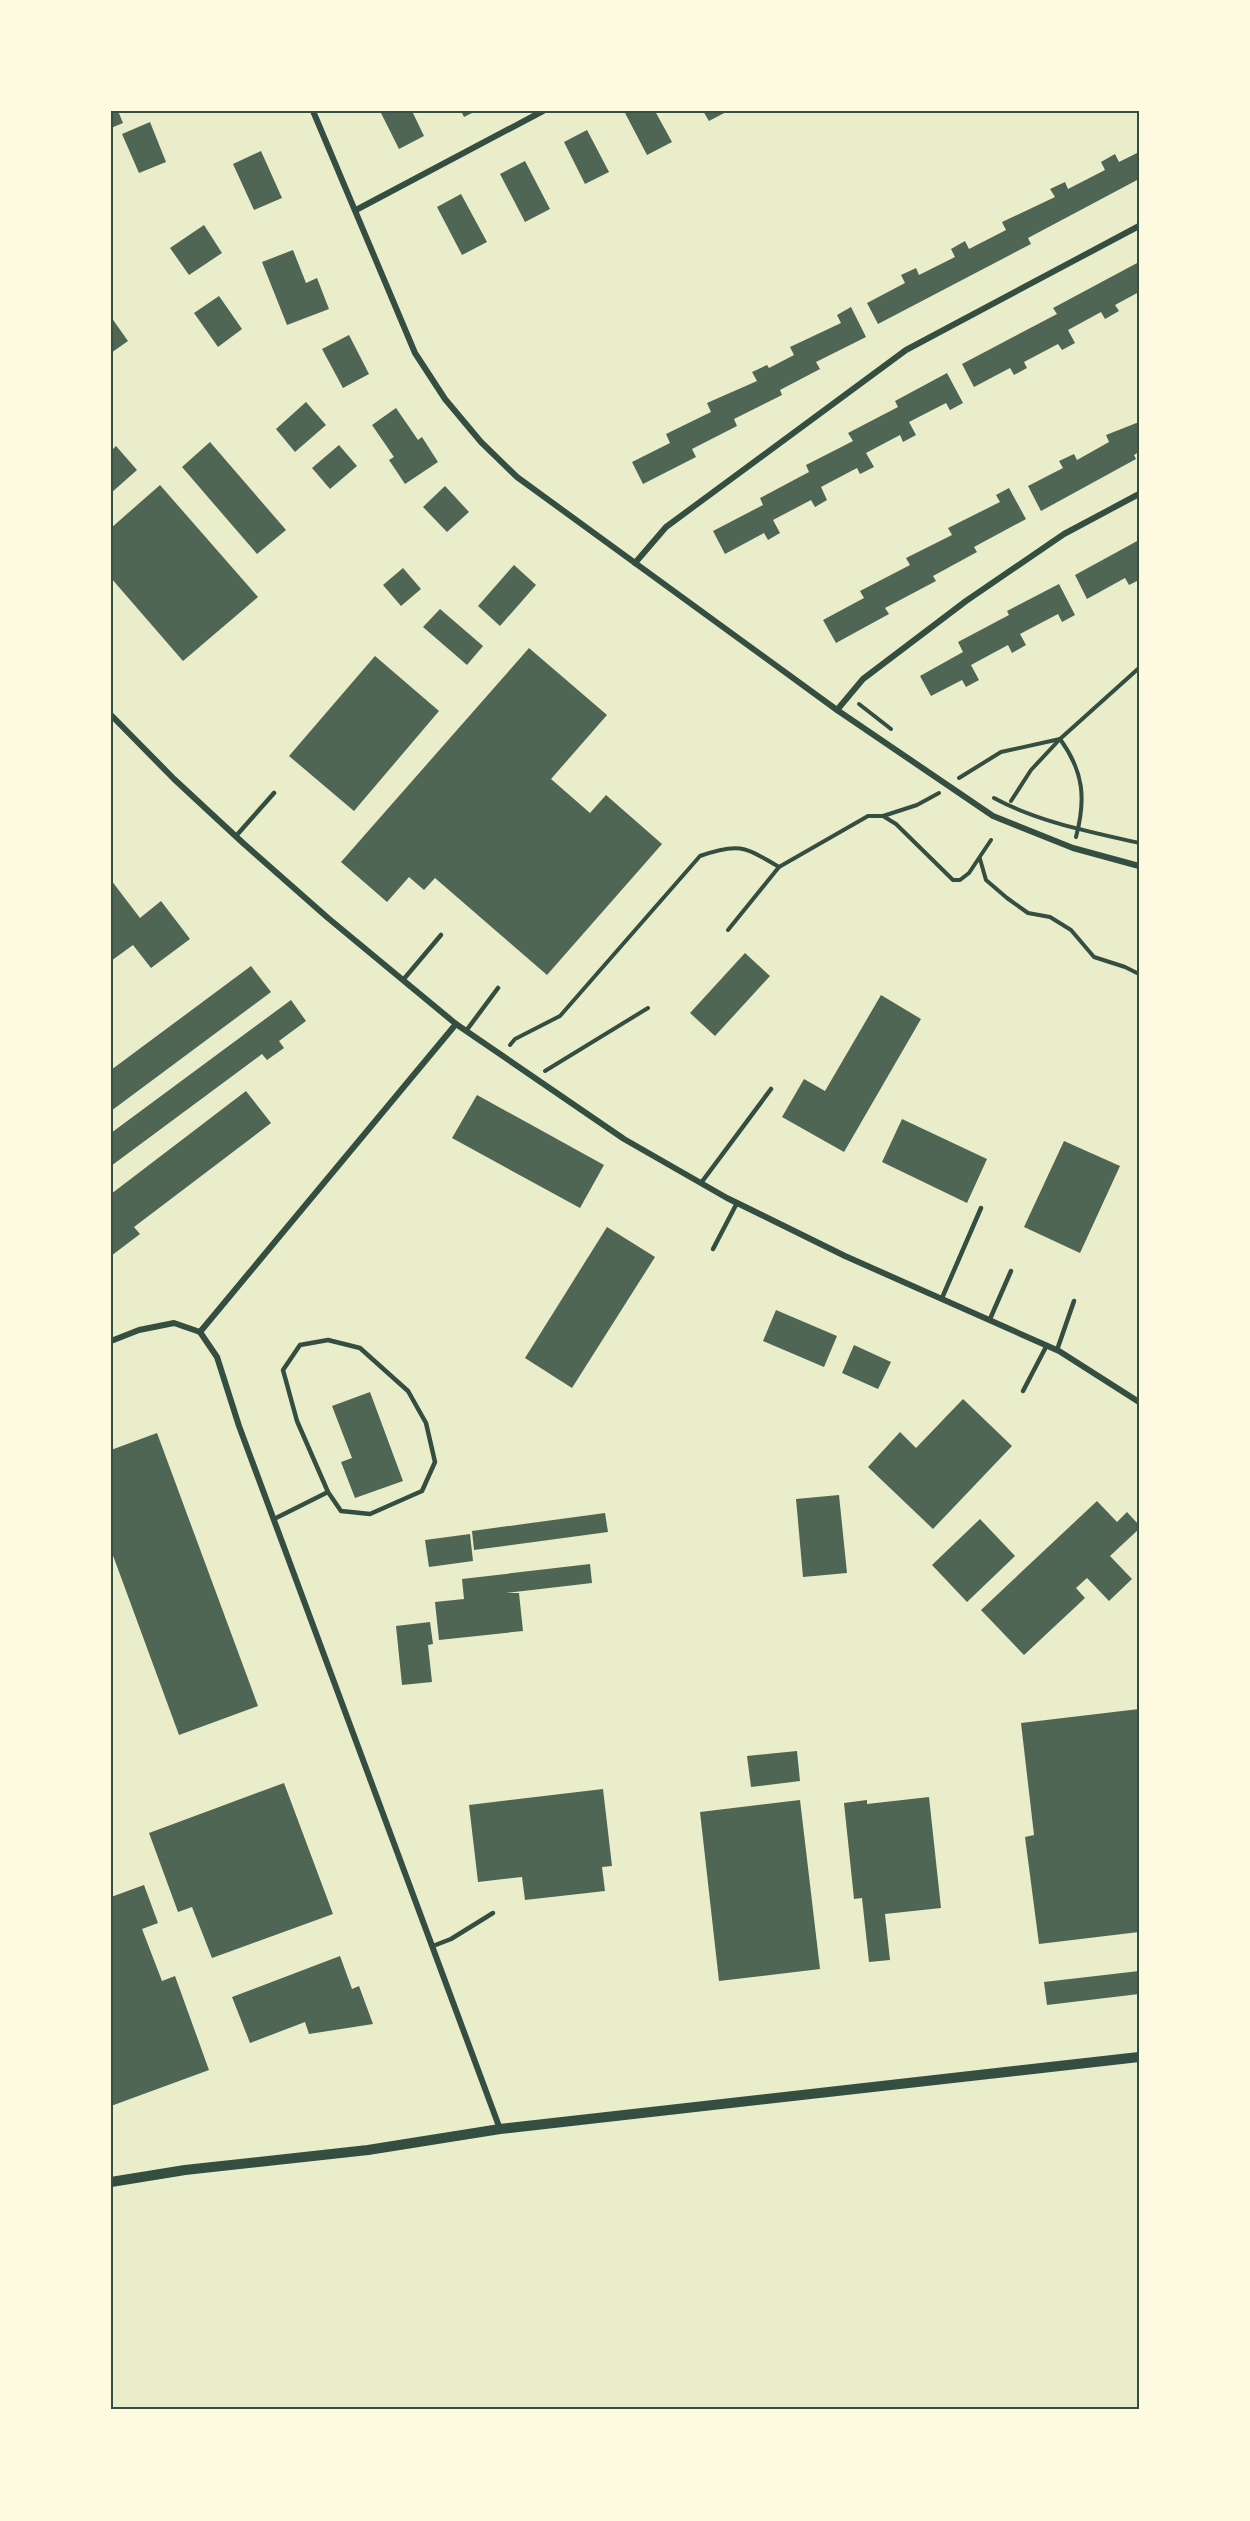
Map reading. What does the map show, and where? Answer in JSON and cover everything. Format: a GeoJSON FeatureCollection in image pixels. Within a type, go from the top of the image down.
{"type":"FeatureCollection","features":[{"type":"Feature","properties":{"kind":"street"},"geometry":{"type":"LineString","coordinates":[[313,111],[356,210],[394,309],[415,353],[445,399],[481,442],[517,477],[837,710],[993,816],[1073,848],[1139,867]]}},
{"type":"Feature","properties":{"kind":"street"},"geometry":{"type":"LineString","coordinates":[[356,210],[543,111]]}},
{"type":"Feature","properties":{"kind":"street"},"geometry":{"type":"LineString","coordinates":[[635,563],[666,527],[906,350],[1139,226]]}},
{"type":"Feature","properties":{"kind":"street"},"geometry":{"type":"LineString","coordinates":[[837,710],[863,679],[966,601],[1064,534],[1139,494]]}},
{"type":"Feature","properties":{"kind":"street"},"geometry":{"type":"LineString","coordinates":[[111,715],[174,779],[236,836],[328,918],[456,1024],[624,1139],[737,1203],[845,1256],[1057,1350],[1138,1400]]}},
{"type":"Feature","properties":{"kind":"street"},"geometry":{"type":"LineString","coordinates":[[200,1332],[456,1024]]}},
{"type":"Feature","properties":{"kind":"street"},"geometry":{"type":"LineString","coordinates":[[111,1341],[139,1330],[174,1323],[200,1332],[216,1357],[239,1426],[500,2129]]}},
{"type":"Feature","properties":{"kind":"street"},"geometry":{"type":"LineString","coordinates":[[111,2182],[185,2170],[368,2150],[500,2129],[1139,2057]]}},
{"type":"Feature","properties":{"kind":"lane"},"geometry":{"type":"LineString","coordinates":[[236,836],[274,793]]}},
{"type":"Feature","properties":{"kind":"lane"},"geometry":{"type":"LineString","coordinates":[[403,980],[441,935]]}},
{"type":"Feature","properties":{"kind":"lane"},"geometry":{"type":"LineString","coordinates":[[466,1031],[498,988]]}},
{"type":"Feature","properties":{"kind":"lane"},"geometry":{"type":"LineString","coordinates":[[701,1183],[771,1089]]}},
{"type":"Feature","properties":{"kind":"lane"},"geometry":{"type":"LineString","coordinates":[[713,1249],[737,1203]]}},
{"type":"Feature","properties":{"kind":"lane"},"geometry":{"type":"LineString","coordinates":[[942,1298],[981,1208]]}},
{"type":"Feature","properties":{"kind":"lane"},"geometry":{"type":"LineString","coordinates":[[990,1319],[1011,1271]]}},
{"type":"Feature","properties":{"kind":"lane"},"geometry":{"type":"LineString","coordinates":[[1057,1350],[1074,1301]]}},
{"type":"Feature","properties":{"kind":"lane"},"geometry":{"type":"LineString","coordinates":[[328,1340],[360,1348],[408,1391],[426,1424],[435,1462],[422,1491],[370,1514],[341,1511],[328,1492],[297,1421],[283,1370],[300,1345],[328,1340]]}},
{"type":"Feature","properties":{"kind":"lane"},"geometry":{"type":"LineString","coordinates":[[1023,1392],[1047,1345]]}},
{"type":"Feature","properties":{"kind":"lane"},"geometry":{"type":"LineString","coordinates":[[274,1519],[328,1492]]}},
{"type":"Feature","properties":{"kind":"lane"},"geometry":{"type":"LineString","coordinates":[[433,1946],[451,1939],[493,1913]]}},
{"type":"Feature","properties":{"kind":"path"},"geometry":{"type":"LineString","coordinates":[[1011,801],[1031,770],[1060,739],[1139,668]]}},
{"type":"Feature","properties":{"kind":"path"},"geometry":{"type":"LineString","coordinates":[[849,696],[894,730]]}},
{"type":"Feature","properties":{"kind":"path"},"geometry":{"type":"LineString","coordinates":[[728,930],[779,867],[868,816],[883,816],[917,804],[950,788],[958,778],[1001,752],[1060,739]]}},
{"type":"Feature","properties":{"kind":"path"},"geometry":{"type":"LineString","coordinates":[[1060,739],[1072,755],[1082,788],[1082,815],[1073,848]]}},
{"type":"Feature","properties":{"kind":"path"},"geometry":{"type":"LineString","coordinates":[[958,778],[968,784]]}},
{"type":"Feature","properties":{"kind":"path"},"geometry":{"type":"LineString","coordinates":[[987,795],[1020,811],[1139,843]]}},
{"type":"Feature","properties":{"kind":"path"},"geometry":{"type":"LineString","coordinates":[[883,816],[896,824],[953,880],[960,880],[969,873],[991,840]]}},
{"type":"Feature","properties":{"kind":"path"},"geometry":{"type":"LineString","coordinates":[[501,1055],[515,1039],[560,1016],[700,856],[725,847],[748,849],[779,867]]}},
{"type":"Feature","properties":{"kind":"path"},"geometry":{"type":"LineString","coordinates":[[979,859],[986,880],[1014,903],[1028,913],[1050,917],[1071,930],[1094,957],[1139,974]]}},
{"type":"Feature","properties":{"kind":"path"},"geometry":{"type":"LineString","coordinates":[[534,1077],[648,1008]]}},
{"type":"Feature","properties":{"kind":"building"},"geometry":{"type":"Polygon","coordinates":[[[111,111],[118,111],[123,123],[111,128],[111,111]]]}},
{"type":"Feature","properties":{"kind":"building"},"geometry":{"type":"Polygon","coordinates":[[[380,111],[412,111],[424,136],[399,149],[380,111]]]}},
{"type":"Feature","properties":{"kind":"building"},"geometry":{"type":"Polygon","coordinates":[[[461,111],[476,111],[464,117],[461,111]]]}},
{"type":"Feature","properties":{"kind":"building"},"geometry":{"type":"Polygon","coordinates":[[[624,111],[655,111],[672,142],[647,155],[624,111]]]}},
{"type":"Feature","properties":{"kind":"building"},"geometry":{"type":"Polygon","coordinates":[[[703,111],[728,111],[709,121],[703,111]]]}},
{"type":"Feature","properties":{"kind":"building"},"geometry":{"type":"Polygon","coordinates":[[[150,122],[166,162],[139,173],[122,134],[150,122]]]}},
{"type":"Feature","properties":{"kind":"building"},"geometry":{"type":"Polygon","coordinates":[[[587,130],[609,172],[585,184],[564,142],[587,130]]]}},
{"type":"Feature","properties":{"kind":"building"},"geometry":{"type":"Polygon","coordinates":[[[261,151],[282,198],[254,210],[233,164],[261,151]]]}},
{"type":"Feature","properties":{"kind":"building"},"geometry":{"type":"Polygon","coordinates":[[[1139,152],[1139,179],[1028,238],[1031,244],[878,324],[867,303],[905,283],[901,275],[916,268],[919,275],[955,257],[951,249],[965,241],[969,249],[1006,230],[1002,222],[1055,197],[1050,189],[1065,182],[1068,189],[1105,170],[1101,162],[1115,154],[1119,162],[1139,152]]]}},
{"type":"Feature","properties":{"kind":"building"},"geometry":{"type":"Polygon","coordinates":[[[525,161],[550,209],[525,222],[500,174],[525,161]]]}},
{"type":"Feature","properties":{"kind":"building"},"geometry":{"type":"Polygon","coordinates":[[[461,194],[487,242],[462,255],[437,207],[461,194]]]}},
{"type":"Feature","properties":{"kind":"building"},"geometry":{"type":"Polygon","coordinates":[[[204,225],[222,253],[189,275],[170,248],[204,225]]]}},
{"type":"Feature","properties":{"kind":"building"},"geometry":{"type":"Polygon","coordinates":[[[293,250],[306,283],[317,278],[329,309],[287,325],[262,262],[293,250]]]}},
{"type":"Feature","properties":{"kind":"building"},"geometry":{"type":"Polygon","coordinates":[[[1139,262],[1139,292],[1115,305],[1119,311],[1105,319],[1101,312],[1068,330],[1075,343],[1062,350],[1058,344],[1024,362],[1027,368],[1014,375],[1010,368],[974,387],[962,364],[1057,314],[1053,308],[1139,262]]]}},
{"type":"Feature","properties":{"kind":"building"},"geometry":{"type":"Polygon","coordinates":[[[219,296],[242,329],[218,347],[194,313],[219,296]]]}},
{"type":"Feature","properties":{"kind":"building"},"geometry":{"type":"Polygon","coordinates":[[[851,307],[866,337],[816,362],[820,369],[780,390],[782,395],[734,419],[737,426],[692,449],[696,457],[643,484],[632,462],[670,443],[666,434],[711,412],[707,403],[757,381],[752,372],[767,365],[769,368],[794,355],[790,347],[841,323],[837,315],[851,307]]]}},
{"type":"Feature","properties":{"kind":"building"},"geometry":{"type":"Polygon","coordinates":[[[111,317],[128,341],[111,353],[111,317]]]}},
{"type":"Feature","properties":{"kind":"building"},"geometry":{"type":"Polygon","coordinates":[[[349,335],[369,374],[343,388],[322,349],[349,335]]]}},
{"type":"Feature","properties":{"kind":"building"},"geometry":{"type":"Polygon","coordinates":[[[947,373],[963,403],[950,410],[946,403],[909,422],[916,435],[903,442],[900,435],[866,453],[874,467],[860,474],[857,468],[821,487],[827,500],[815,507],[811,500],[773,520],[780,533],[768,540],[764,533],[725,554],[713,531],[763,505],[760,498],[809,472],[806,465],[853,441],[848,433],[898,407],[895,401],[947,373]]]}},
{"type":"Feature","properties":{"kind":"building"},"geometry":{"type":"Polygon","coordinates":[[[306,402],[326,425],[295,452],[276,429],[306,402]]]}},
{"type":"Feature","properties":{"kind":"building"},"geometry":{"type":"Polygon","coordinates":[[[396,408],[418,440],[422,437],[438,462],[405,484],[389,460],[394,457],[372,425],[396,408]]]}},
{"type":"Feature","properties":{"kind":"building"},"geometry":{"type":"Polygon","coordinates":[[[1139,422],[1139,452],[1134,455],[1136,459],[1041,511],[1028,486],[1063,468],[1059,461],[1074,454],[1077,460],[1109,442],[1106,435],[1139,422]]]}},
{"type":"Feature","properties":{"kind":"building"},"geometry":{"type":"Polygon","coordinates":[[[210,442],[286,530],[257,554],[182,467],[210,442]]]}},
{"type":"Feature","properties":{"kind":"building"},"geometry":{"type":"Polygon","coordinates":[[[339,445],[357,466],[330,489],[312,468],[339,445]]]}},
{"type":"Feature","properties":{"kind":"building"},"geometry":{"type":"Polygon","coordinates":[[[116,446],[137,470],[111,493],[111,451],[116,446]]]}},
{"type":"Feature","properties":{"kind":"building"},"geometry":{"type":"Polygon","coordinates":[[[160,485],[258,597],[183,661],[111,578],[111,528],[160,485]]]}},
{"type":"Feature","properties":{"kind":"building"},"geometry":{"type":"Polygon","coordinates":[[[445,486],[469,512],[447,532],[423,507],[445,486]]]}},
{"type":"Feature","properties":{"kind":"building"},"geometry":{"type":"Polygon","coordinates":[[[1009,488],[1026,519],[974,547],[977,552],[933,576],[936,581],[885,608],[889,614],[836,643],[823,620],[864,598],[860,591],[910,565],[906,558],[952,535],[948,528],[1000,502],[996,495],[1009,488]]]}},
{"type":"Feature","properties":{"kind":"building"},"geometry":{"type":"Polygon","coordinates":[[[1139,540],[1139,580],[1129,585],[1125,578],[1087,599],[1075,575],[1139,540]]]}},
{"type":"Feature","properties":{"kind":"building"},"geometry":{"type":"Polygon","coordinates":[[[514,565],[536,585],[500,626],[478,606],[514,565]]]}},
{"type":"Feature","properties":{"kind":"building"},"geometry":{"type":"Polygon","coordinates":[[[403,568],[421,589],[401,606],[383,585],[403,568]]]}},
{"type":"Feature","properties":{"kind":"building"},"geometry":{"type":"Polygon","coordinates":[[[1059,584],[1075,615],[1062,622],[1058,614],[1020,634],[1026,645],[1012,653],[1008,645],[971,665],[979,680],[966,687],[962,680],[931,696],[920,676],[963,652],[958,642],[1009,615],[1007,611],[1059,584]]]}},
{"type":"Feature","properties":{"kind":"building"},"geometry":{"type":"Polygon","coordinates":[[[440,609],[483,646],[467,665],[423,627],[440,609]]]}},
{"type":"Feature","properties":{"kind":"building"},"geometry":{"type":"Polygon","coordinates":[[[529,648],[607,715],[551,779],[590,813],[606,795],[662,844],[547,975],[435,878],[424,890],[409,877],[387,902],[341,862],[529,648]]]}},
{"type":"Feature","properties":{"kind":"building"},"geometry":{"type":"Polygon","coordinates":[[[375,656],[439,711],[354,811],[289,756],[375,656]]]}},
{"type":"Feature","properties":{"kind":"building"},"geometry":{"type":"Polygon","coordinates":[[[111,880],[140,918],[161,901],[190,939],[151,968],[133,945],[111,961],[111,880]]]}},
{"type":"Feature","properties":{"kind":"building"},"geometry":{"type":"Polygon","coordinates":[[[745,953],[770,976],[715,1036],[690,1013],[745,953]]]}},
{"type":"Feature","properties":{"kind":"building"},"geometry":{"type":"Polygon","coordinates":[[[251,966],[271,992],[111,1111],[111,1070],[251,966]]]}},
{"type":"Feature","properties":{"kind":"building"},"geometry":{"type":"Polygon","coordinates":[[[881,995],[921,1019],[844,1152],[782,1117],[804,1079],[825,1091],[881,995]]]}},
{"type":"Feature","properties":{"kind":"building"},"geometry":{"type":"Polygon","coordinates":[[[291,1000],[306,1021],[279,1041],[284,1048],[267,1060],[262,1054],[111,1166],[111,1133],[291,1000]]]}},
{"type":"Feature","properties":{"kind":"building"},"geometry":{"type":"Polygon","coordinates":[[[246,1091],[271,1123],[134,1227],[140,1234],[111,1256],[111,1194],[246,1091]]]}},
{"type":"Feature","properties":{"kind":"building"},"geometry":{"type":"Polygon","coordinates":[[[477,1095],[604,1165],[580,1208],[452,1138],[477,1095]]]}},
{"type":"Feature","properties":{"kind":"building"},"geometry":{"type":"Polygon","coordinates":[[[902,1119],[987,1159],[967,1203],[882,1162],[902,1119]]]}},
{"type":"Feature","properties":{"kind":"building"},"geometry":{"type":"Polygon","coordinates":[[[1064,1141],[1120,1166],[1080,1253],[1024,1227],[1064,1141]]]}},
{"type":"Feature","properties":{"kind":"building"},"geometry":{"type":"Polygon","coordinates":[[[607,1227],[655,1257],[572,1388],[525,1358],[607,1227]]]}},
{"type":"Feature","properties":{"kind":"building"},"geometry":{"type":"Polygon","coordinates":[[[776,1310],[837,1336],[824,1367],[763,1341],[776,1310]]]}},
{"type":"Feature","properties":{"kind":"building"},"geometry":{"type":"Polygon","coordinates":[[[854,1345],[891,1362],[878,1389],[842,1373],[854,1345]]]}},
{"type":"Feature","properties":{"kind":"building"},"geometry":{"type":"Polygon","coordinates":[[[370,1392],[403,1481],[355,1498],[341,1462],[352,1458],[332,1406],[370,1392]]]}},
{"type":"Feature","properties":{"kind":"building"},"geometry":{"type":"Polygon","coordinates":[[[963,1399],[1012,1446],[933,1529],[868,1467],[900,1432],[916,1448],[963,1399]]]}},
{"type":"Feature","properties":{"kind":"building"},"geometry":{"type":"Polygon","coordinates":[[[157,1433],[258,1706],[179,1735],[111,1550],[111,1450],[157,1433]]]}},
{"type":"Feature","properties":{"kind":"building"},"geometry":{"type":"Polygon","coordinates":[[[839,1495],[847,1573],[803,1577],[796,1499],[839,1495]]]}},
{"type":"Feature","properties":{"kind":"building"},"geometry":{"type":"Polygon","coordinates":[[[1097,1501],[1117,1522],[1127,1512],[1139,1525],[1139,1529],[1110,1556],[1132,1579],[1109,1601],[1087,1578],[1076,1588],[1085,1598],[1024,1655],[981,1610],[1097,1501]]]}},
{"type":"Feature","properties":{"kind":"building"},"geometry":{"type":"Polygon","coordinates":[[[605,1513],[608,1532],[474,1550],[472,1531],[605,1513]]]}},
{"type":"Feature","properties":{"kind":"building"},"geometry":{"type":"Polygon","coordinates":[[[980,1519],[1015,1556],[967,1602],[932,1565],[980,1519]]]}},
{"type":"Feature","properties":{"kind":"building"},"geometry":{"type":"Polygon","coordinates":[[[470,1534],[473,1561],[429,1567],[425,1540],[470,1534]]]}},
{"type":"Feature","properties":{"kind":"building"},"geometry":{"type":"Polygon","coordinates":[[[590,1564],[592,1583],[506,1593],[519,1593],[523,1631],[439,1640],[435,1602],[464,1599],[462,1579],[590,1564]]]}},
{"type":"Feature","properties":{"kind":"building"},"geometry":{"type":"Polygon","coordinates":[[[430,1622],[433,1644],[428,1645],[432,1682],[402,1685],[396,1626],[430,1622]]]}},
{"type":"Feature","properties":{"kind":"building"},"geometry":{"type":"Polygon","coordinates":[[[1139,1709],[1139,1932],[1039,1944],[1025,1837],[1034,1835],[1021,1723],[1139,1709]]]}},
{"type":"Feature","properties":{"kind":"building"},"geometry":{"type":"Polygon","coordinates":[[[797,1751],[800,1781],[751,1787],[747,1756],[797,1751]]]}},
{"type":"Feature","properties":{"kind":"building"},"geometry":{"type":"Polygon","coordinates":[[[284,1783],[333,1914],[212,1958],[192,1907],[178,1912],[149,1833],[284,1783]]]}},
{"type":"Feature","properties":{"kind":"building"},"geometry":{"type":"Polygon","coordinates":[[[603,1789],[612,1866],[602,1867],[605,1891],[525,1900],[522,1877],[478,1882],[469,1805],[603,1789]]]}},
{"type":"Feature","properties":{"kind":"building"},"geometry":{"type":"Polygon","coordinates":[[[929,1797],[941,1908],[885,1914],[890,1960],[869,1962],[862,1898],[854,1899],[844,1803],[867,1800],[867,1804],[929,1797]]]}},
{"type":"Feature","properties":{"kind":"building"},"geometry":{"type":"Polygon","coordinates":[[[800,1800],[820,1969],[719,1981],[700,1812],[800,1800]]]}},
{"type":"Feature","properties":{"kind":"building"},"geometry":{"type":"Polygon","coordinates":[[[144,1885],[158,1923],[142,1929],[162,1981],[175,1976],[209,2070],[111,2106],[111,1897],[144,1885]]]}},
{"type":"Feature","properties":{"kind":"building"},"geometry":{"type":"Polygon","coordinates":[[[340,1956],[352,1989],[359,1986],[373,2024],[309,2034],[305,2022],[250,2043],[232,1997],[340,1956]]]}},
{"type":"Feature","properties":{"kind":"building"},"geometry":{"type":"Polygon","coordinates":[[[1139,1971],[1139,1994],[1047,2005],[1044,1982],[1139,1971]]]}}]}
